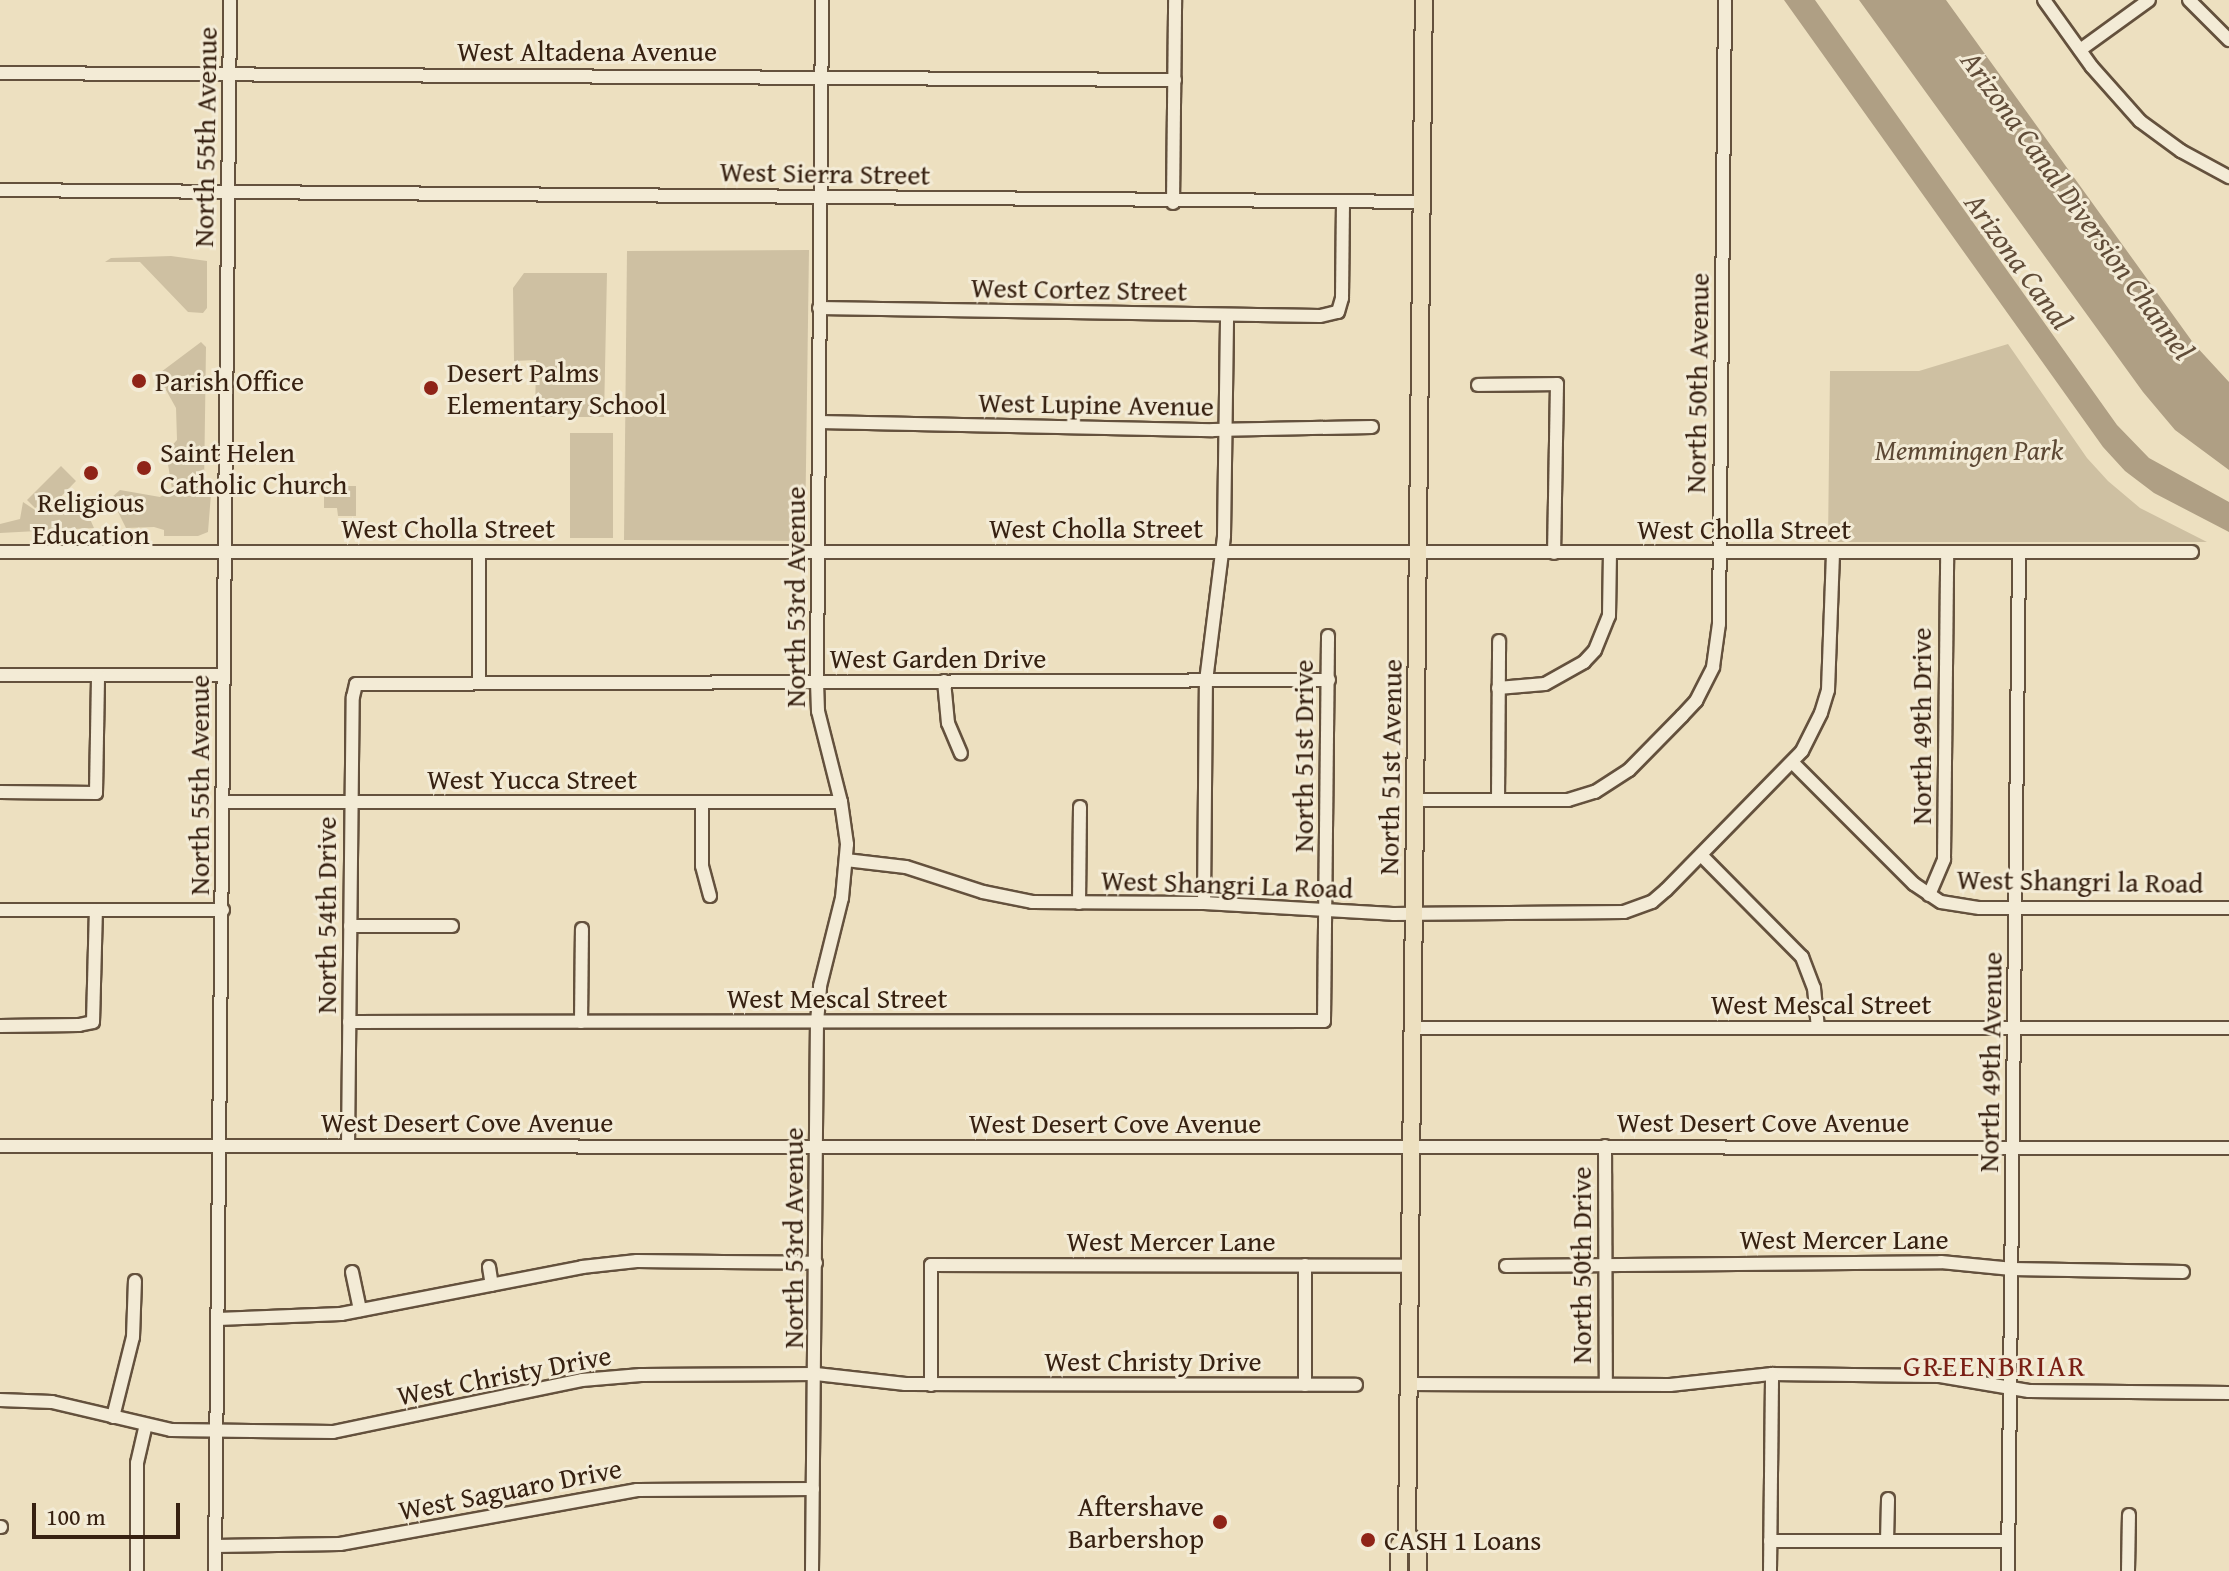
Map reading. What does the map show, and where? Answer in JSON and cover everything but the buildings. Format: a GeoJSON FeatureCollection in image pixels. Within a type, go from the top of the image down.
{"type":"FeatureCollection","features":[{"type":"Feature","properties":{"kind":"main road","name":"North 51st Avenue"},"geometry":{"type":"LineString","coordinates":[[1399,1571],[1399,1546],[1407,1534],[1424,0]]}},
{"type":"Feature","properties":{"kind":"main road","name":"North 51st Avenue"},"geometry":{"type":"LineString","coordinates":[[1407,1534],[1418,1547],[1418,1571]]}},
{"type":"Feature","properties":{"kind":"street","name":"North 55th Avenue"},"geometry":{"type":"LineString","coordinates":[[215,1571],[230,0]]}},
{"type":"Feature","properties":{"kind":"street","name":"North 53rd Avenue"},"geometry":{"type":"LineString","coordinates":[[812,1571],[817,1022],[820,986],[842,898],[846,860],[841,802],[823,737],[817,683],[822,0]]}},
{"type":"Feature","properties":{"kind":"street"},"geometry":{"type":"LineString","coordinates":[[1173,203],[1175,0]]}},
{"type":"Feature","properties":{"kind":"street","name":"North 50th Avenue"},"geometry":{"type":"LineString","coordinates":[[1498,800],[1568,800],[1595,792],[1629,770],[1696,701],[1713,667],[1718,647],[1720,553],[1725,0]]}},
{"type":"Feature","properties":{"kind":"street"},"geometry":{"type":"LineString","coordinates":[[2044,0],[2080,50],[2140,121],[2181,151],[2229,177]]}},
{"type":"Feature","properties":{"kind":"street"},"geometry":{"type":"LineString","coordinates":[[2080,50],[2149,0]]}},
{"type":"Feature","properties":{"kind":"street"},"geometry":{"type":"LineString","coordinates":[[2192,1],[2229,40]]}},
{"type":"Feature","properties":{"kind":"street","name":"West Altadena Avenue"},"geometry":{"type":"LineString","coordinates":[[0,73],[1175,80]]}},
{"type":"Feature","properties":{"kind":"street"},"geometry":{"type":"LineString","coordinates":[[0,190],[228,194]]}},
{"type":"Feature","properties":{"kind":"street","name":"West Sierra Street"},"geometry":{"type":"LineString","coordinates":[[228,194],[820,195],[1173,203],[1422,202]]}},
{"type":"Feature","properties":{"kind":"street","name":"West Cortez Street"},"geometry":{"type":"LineString","coordinates":[[819,308],[1320,316],[1338,312],[1342,298],[1343,203]]}},
{"type":"Feature","properties":{"kind":"street"},"geometry":{"type":"LineString","coordinates":[[1204,903],[1206,681],[1223,552],[1227,316]]}},
{"type":"Feature","properties":{"kind":"street"},"geometry":{"type":"LineString","coordinates":[[1478,385],[1557,384],[1554,553]]}},
{"type":"Feature","properties":{"kind":"street","name":"West Lupine Avenue"},"geometry":{"type":"LineString","coordinates":[[819,422],[1225,430],[1372,427]]}},
{"type":"Feature","properties":{"kind":"street","name":"West Cholla Street"},"geometry":{"type":"LineString","coordinates":[[0,552],[2192,552]]}},
{"type":"Feature","properties":{"kind":"street"},"geometry":{"type":"LineString","coordinates":[[479,552],[479,682]]}},
{"type":"Feature","properties":{"kind":"street"},"geometry":{"type":"LineString","coordinates":[[1498,688],[1545,684],[1574,669],[1595,650],[1609,616],[1610,553]]}},
{"type":"Feature","properties":{"kind":"street","name":"West Shangri La Road"},"geometry":{"type":"LineString","coordinates":[[846,860],[906,867],[983,892],[1032,902],[1204,903],[1326,912],[1414,914],[1624,912],[1652,902],[1793,763],[1812,732],[1828,690],[1833,553]]}},
{"type":"Feature","properties":{"kind":"street","name":"North 49th Drive"},"geometry":{"type":"LineString","coordinates":[[1929,895],[1944,859],[1947,553]]}},
{"type":"Feature","properties":{"kind":"street","name":"North 49th Avenue"},"geometry":{"type":"LineString","coordinates":[[2008,1571],[2019,553]]}},
{"type":"Feature","properties":{"kind":"street","name":"North 51st Drive"},"geometry":{"type":"LineString","coordinates":[[1324,1021],[1328,636]]}},
{"type":"Feature","properties":{"kind":"street"},"geometry":{"type":"LineString","coordinates":[[1416,800],[1498,800],[1499,641]]}},
{"type":"Feature","properties":{"kind":"street"},"geometry":{"type":"LineString","coordinates":[[0,675],[224,675]]}},
{"type":"Feature","properties":{"kind":"street"},"geometry":{"type":"LineString","coordinates":[[0,792],[96,793],[98,675]]}},
{"type":"Feature","properties":{"kind":"street","name":"West Garden Drive"},"geometry":{"type":"LineString","coordinates":[[356,684],[1329,680]]}},
{"type":"Feature","properties":{"kind":"street"},"geometry":{"type":"LineString","coordinates":[[944,681],[948,723],[961,753]]}},
{"type":"Feature","properties":{"kind":"street","name":"North 54th Drive"},"geometry":{"type":"LineString","coordinates":[[348,1146],[351,803],[356,684]]}},
{"type":"Feature","properties":{"kind":"street","name":"West Shangri la Road"},"geometry":{"type":"LineString","coordinates":[[1793,763],[1929,895],[1960,906],[2015,909],[2229,908]]}},
{"type":"Feature","properties":{"kind":"street","name":"West Yucca Street"},"geometry":{"type":"LineString","coordinates":[[223,802],[841,802]]}},
{"type":"Feature","properties":{"kind":"street"},"geometry":{"type":"LineString","coordinates":[[702,803],[702,866],[710,896]]}},
{"type":"Feature","properties":{"kind":"street"},"geometry":{"type":"LineString","coordinates":[[1079,903],[1080,807]]}},
{"type":"Feature","properties":{"kind":"street"},"geometry":{"type":"LineString","coordinates":[[1701,855],[1802,957],[1814,988],[1818,1028]]}},
{"type":"Feature","properties":{"kind":"street"},"geometry":{"type":"LineString","coordinates":[[0,910],[223,910]]}},
{"type":"Feature","properties":{"kind":"street"},"geometry":{"type":"LineString","coordinates":[[0,1026],[93,1022],[96,910]]}},
{"type":"Feature","properties":{"kind":"street"},"geometry":{"type":"LineString","coordinates":[[350,926],[452,926]]}},
{"type":"Feature","properties":{"kind":"street"},"geometry":{"type":"LineString","coordinates":[[581,1022],[582,929]]}},
{"type":"Feature","properties":{"kind":"street","name":"West Mescal Street"},"geometry":{"type":"LineString","coordinates":[[349,1022],[1324,1021]]}},
{"type":"Feature","properties":{"kind":"street","name":"West Mescal Street"},"geometry":{"type":"LineString","coordinates":[[1413,1028],[2229,1028]]}},
{"type":"Feature","properties":{"kind":"street","name":"West Desert Cove Avenue"},"geometry":{"type":"LineString","coordinates":[[0,1146],[2229,1148]]}},
{"type":"Feature","properties":{"kind":"street","name":"North 50th Drive"},"geometry":{"type":"LineString","coordinates":[[1605,1146],[1606,1384]]}},
{"type":"Feature","properties":{"kind":"street"},"geometry":{"type":"LineString","coordinates":[[218,1319],[317,1317],[582,1267],[637,1261],[816,1263]]}},
{"type":"Feature","properties":{"kind":"street","name":"West Mercer Lane"},"geometry":{"type":"LineString","coordinates":[[1506,1266],[1606,1267],[1784,1261],[1941,1262],[2012,1269],[2183,1272]]}},
{"type":"Feature","properties":{"kind":"street","name":"West Mercer Lane"},"geometry":{"type":"LineString","coordinates":[[931,1385],[931,1265],[1411,1266]]}},
{"type":"Feature","properties":{"kind":"street"},"geometry":{"type":"LineString","coordinates":[[1305,1265],[1305,1385]]}},
{"type":"Feature","properties":{"kind":"street"},"geometry":{"type":"LineString","coordinates":[[489,1267],[492,1285]]}},
{"type":"Feature","properties":{"kind":"street"},"geometry":{"type":"LineString","coordinates":[[352,1272],[360,1310]]}},
{"type":"Feature","properties":{"kind":"street"},"geometry":{"type":"LineString","coordinates":[[113,1417],[133,1337],[135,1281]]}},
{"type":"Feature","properties":{"kind":"street","name":"West Christy Drive"},"geometry":{"type":"LineString","coordinates":[[0,1400],[52,1402],[146,1425],[217,1432],[333,1432],[582,1380],[641,1375],[816,1374],[931,1385],[1356,1385]]}},
{"type":"Feature","properties":{"kind":"street"},"geometry":{"type":"LineString","coordinates":[[1409,1384],[1670,1385],[1772,1374],[1940,1376],[2010,1390],[2229,1393]]}},
{"type":"Feature","properties":{"kind":"street"},"geometry":{"type":"LineString","coordinates":[[1770,1571],[1772,1374]]}},
{"type":"Feature","properties":{"kind":"street"},"geometry":{"type":"LineString","coordinates":[[137,1571],[137,1463],[146,1425]]}},
{"type":"Feature","properties":{"kind":"street","name":"West Saguaro Drive"},"geometry":{"type":"LineString","coordinates":[[215,1546],[340,1544],[637,1490],[813,1489]]}},
{"type":"Feature","properties":{"kind":"street"},"geometry":{"type":"LineString","coordinates":[[1887,1541],[1888,1499]]}},
{"type":"Feature","properties":{"kind":"street"},"geometry":{"type":"LineString","coordinates":[[2128,1571],[2129,1515]]}},
{"type":"Feature","properties":{"kind":"street"},"geometry":{"type":"LineString","coordinates":[[1770,1541],[2008,1541]]}},
{"type":"Feature","properties":{"kind":"green space"},"geometry":{"type":"Polygon","coordinates":[[[809,250],[805,538],[797,541],[624,540],[627,251],[809,250]]]}},
{"type":"Feature","properties":{"kind":"green space"},"geometry":{"type":"Polygon","coordinates":[[[171,256],[207,261],[207,308],[203,313],[188,312],[140,262],[105,262],[111,258],[171,256]]]}},
{"type":"Feature","properties":{"kind":"green space"},"geometry":{"type":"Polygon","coordinates":[[[524,273],[607,273],[604,417],[535,417],[536,360],[514,361],[513,288],[524,273]]]}},
{"type":"Feature","properties":{"kind":"green space"},"geometry":{"type":"Polygon","coordinates":[[[201,342],[206,347],[204,486],[206,492],[211,494],[208,532],[198,536],[164,536],[164,530],[154,527],[126,528],[111,498],[120,490],[160,497],[172,489],[166,452],[177,440],[176,408],[161,381],[161,372],[201,342]]]}},
{"type":"Feature","properties":{"kind":"green space","name":"Memmingen Park"},"geometry":{"type":"Polygon","coordinates":[[[2008,344],[2087,458],[2108,481],[2140,508],[2207,542],[1828,542],[1830,371],[1919,371],[2008,344]]]}},
{"type":"Feature","properties":{"kind":"green space"},"geometry":{"type":"Polygon","coordinates":[[[570,433],[613,433],[613,538],[570,538],[570,433]]]}},
{"type":"Feature","properties":{"kind":"green space"},"geometry":{"type":"Polygon","coordinates":[[[61,466],[76,481],[48,510],[54,515],[85,508],[94,528],[0,533],[0,524],[20,519],[23,502],[35,510],[42,504],[35,508],[27,500],[61,466]]]}},
{"type":"Feature","properties":{"kind":"green space"},"geometry":{"type":"Polygon","coordinates":[[[324,486],[356,486],[356,516],[338,516],[337,508],[324,508],[324,486]]]}},
{"type":"Feature","properties":{"kind":"water"},"geometry":{"type":"Polygon","coordinates":[[[1784,0],[1815,0],[2117,425],[2149,458],[2229,502],[2229,532],[2154,493],[2125,471],[2103,447],[1784,0]]]}},
{"type":"Feature","properties":{"kind":"water","name":"Arizona Canal Diversion Channel"},"geometry":{"type":"Polygon","coordinates":[[[1859,0],[1946,0],[2194,344],[2229,382],[2229,470],[2175,430],[2143,392],[1859,0]]]}},
{"type":"Feature","properties":{"kind":"place","name":"Parish Office"},"geometry":{"type":"Point","coordinates":[139,381]}},
{"type":"Feature","properties":{"kind":"place","name":"Desert Palms Elementary School"},"geometry":{"type":"Point","coordinates":[431,388]}},
{"type":"Feature","properties":{"kind":"place","name":"Saint Helen Catholic Church"},"geometry":{"type":"Point","coordinates":[144,468]}},
{"type":"Feature","properties":{"kind":"place","name":"Religious Education"},"geometry":{"type":"Point","coordinates":[91,473]}},
{"type":"Feature","properties":{"kind":"place","name":"Aftershave Barbershop"},"geometry":{"type":"Point","coordinates":[1220,1522]}},
{"type":"Feature","properties":{"kind":"place","name":"CASH 1 Loans"},"geometry":{"type":"Point","coordinates":[1368,1540]}},
{"type":"Feature","properties":{"kind":"district","name":"GREENBRIAR"},"geometry":{"type":"Point","coordinates":[1995,1365]}},
{"type":"Feature","properties":{"kind":"water label","name":"Arizona Canal"},"geometry":{"type":"Point","coordinates":[2019,261]}}]}
